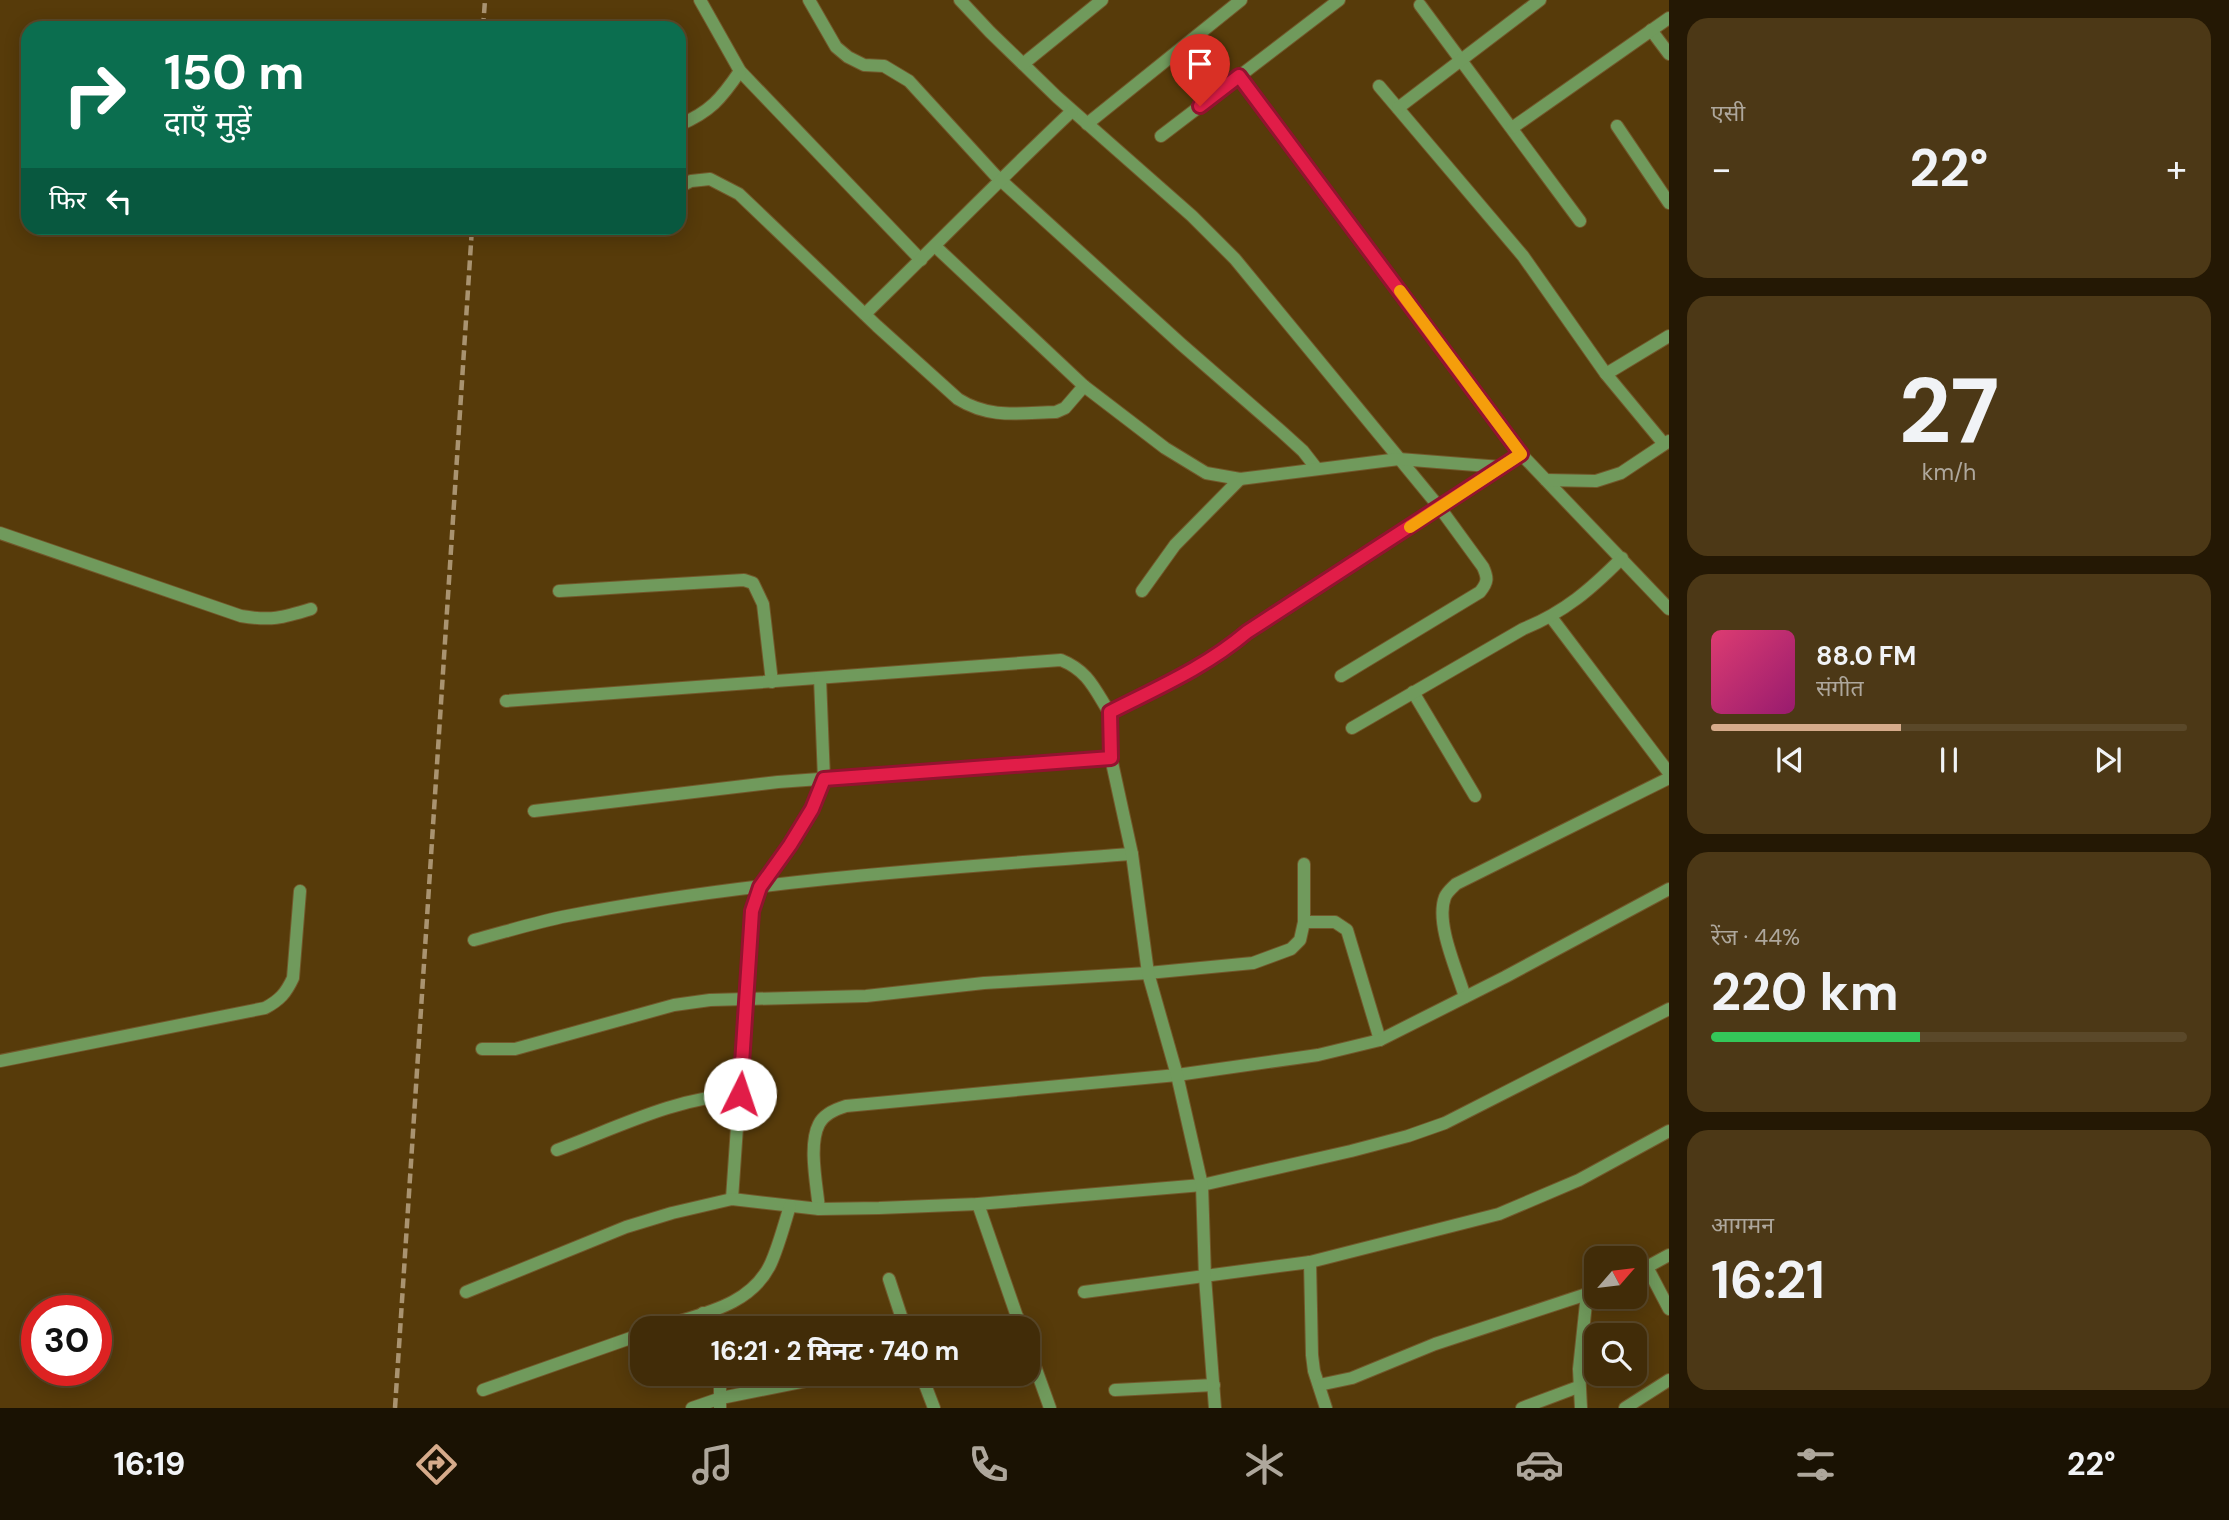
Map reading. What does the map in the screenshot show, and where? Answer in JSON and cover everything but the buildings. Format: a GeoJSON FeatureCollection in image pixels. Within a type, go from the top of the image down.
{"type":"FeatureCollection","features":[{"type":"Feature","properties":{"kind":"street"},"geometry":{"type":"LineString","coordinates":[[700,0],[740,71],[921,260]]}},
{"type":"Feature","properties":{"kind":"street"},"geometry":{"type":"LineString","coordinates":[[809,0],[836,47],[864,65],[884,66],[909,81],[999,180],[1281,431],[1317,468]]}},
{"type":"Feature","properties":{"kind":"street"},"geometry":{"type":"LineString","coordinates":[[960,0],[1072,111],[1192,216],[1235,258],[1440,508],[1483,567],[1488,577],[1487,584],[1480,593],[1341,676]]}},
{"type":"Feature","properties":{"kind":"street"},"geometry":{"type":"LineString","coordinates":[[1023,64],[1102,0]]}},
{"type":"Feature","properties":{"kind":"street"},"geometry":{"type":"LineString","coordinates":[[1087,124],[1241,0]]}},
{"type":"Feature","properties":{"kind":"street"},"geometry":{"type":"LineString","coordinates":[[1161,136],[1339,0]]}},
{"type":"Feature","properties":{"kind":"street"},"geometry":{"type":"LineString","coordinates":[[1398,108],[1540,0]]}},
{"type":"Feature","properties":{"kind":"street"},"geometry":{"type":"LineString","coordinates":[[1420,5],[1580,221]]}},
{"type":"Feature","properties":{"kind":"street"},"geometry":{"type":"LineString","coordinates":[[1512,128],[1669,18]]}},
{"type":"Feature","properties":{"kind":"street"},"geometry":{"type":"LineString","coordinates":[[1651,30],[1669,54]]}},
{"type":"Feature","properties":{"kind":"street"},"geometry":{"type":"LineString","coordinates":[[686,122],[702,115],[721,99],[740,71]]}},
{"type":"Feature","properties":{"kind":"street"},"geometry":{"type":"LineString","coordinates":[[1239,76],[1521,454],[1669,609]]}},
{"type":"Feature","properties":{"kind":"street"},"geometry":{"type":"LineString","coordinates":[[1379,86],[1523,256],[1606,374],[1667,443],[1621,473],[1596,481],[1546,480]]}},
{"type":"Feature","properties":{"kind":"street"},"geometry":{"type":"LineString","coordinates":[[865,314],[1072,111]]}},
{"type":"Feature","properties":{"kind":"street"},"geometry":{"type":"LineString","coordinates":[[1617,126],[1669,203]]}},
{"type":"Feature","properties":{"kind":"street"},"geometry":{"type":"LineString","coordinates":[[686,184],[710,179],[739,194],[865,314],[958,399],[973,409],[989,413],[1056,412],[1065,408],[1084,386]]}},
{"type":"Feature","properties":{"kind":"street"},"geometry":{"type":"LineString","coordinates":[[936,247],[1084,386],[1165,448],[1206,473],[1240,479],[1399,458],[1501,467]]}},
{"type":"Feature","properties":{"kind":"street"},"geometry":{"type":"LineString","coordinates":[[1606,374],[1669,336]]}},
{"type":"Feature","properties":{"kind":"street"},"geometry":{"type":"LineString","coordinates":[[1110,712],[1173,682],[1213,658],[1247,632],[1521,454]]}},
{"type":"Feature","properties":{"kind":"street"},"geometry":{"type":"LineString","coordinates":[[1142,591],[1175,545],[1240,479]]}},
{"type":"Feature","properties":{"kind":"street"},"geometry":{"type":"LineString","coordinates":[[0,533],[241,616],[266,620],[311,608]]}},
{"type":"Feature","properties":{"kind":"street"},"geometry":{"type":"LineString","coordinates":[[1352,728],[1523,629],[1551,617],[1588,592],[1622,558]]}},
{"type":"Feature","properties":{"kind":"street"},"geometry":{"type":"LineString","coordinates":[[559,591],[744,580],[753,583],[763,604],[772,681]]}},
{"type":"Feature","properties":{"kind":"street"},"geometry":{"type":"LineString","coordinates":[[1551,617],[1669,773]]}},
{"type":"Feature","properties":{"kind":"street"},"geometry":{"type":"LineString","coordinates":[[506,701],[1061,660],[1077,667],[1090,681],[1110,712],[1111,758],[1132,855],[1148,973],[1177,1075],[1202,1185],[1205,1277],[1215,1408]]}},
{"type":"Feature","properties":{"kind":"street"},"geometry":{"type":"LineString","coordinates":[[732,1199],[752,911],[760,887],[807,818],[824,779],[820,678]]}},
{"type":"Feature","properties":{"kind":"street"},"geometry":{"type":"LineString","coordinates":[[1413,692],[1475,796]]}},
{"type":"Feature","properties":{"kind":"street"},"geometry":{"type":"LineString","coordinates":[[534,811],[778,782],[1111,758]]}},
{"type":"Feature","properties":{"kind":"street"},"geometry":{"type":"LineString","coordinates":[[1465,997],[1444,926],[1446,894],[1456,884],[1669,778]]}},
{"type":"Feature","properties":{"kind":"street"},"geometry":{"type":"LineString","coordinates":[[474,940],[565,917],[823,878],[1132,855]]}},
{"type":"Feature","properties":{"kind":"street"},"geometry":{"type":"LineString","coordinates":[[482,1049],[515,1049],[543,1043],[674,1006],[710,1000],[866,996],[996,982],[1148,973],[1253,963],[1291,949],[1300,940],[1304,922],[1304,864]]}},
{"type":"Feature","properties":{"kind":"street"},"geometry":{"type":"LineString","coordinates":[[820,1209],[813,1141],[819,1122],[833,1111],[846,1106],[1177,1075],[1318,1055],[1380,1040],[1530,964],[1669,889]]}},
{"type":"Feature","properties":{"kind":"street"},"geometry":{"type":"LineString","coordinates":[[0,1061],[265,1008],[279,1000],[288,990],[293,978],[300,891]]}},
{"type":"Feature","properties":{"kind":"street"},"geometry":{"type":"LineString","coordinates":[[1304,922],[1335,922],[1347,930],[1380,1040]]}},
{"type":"Feature","properties":{"kind":"street"},"geometry":{"type":"LineString","coordinates":[[466,1292],[626,1227],[732,1199],[820,1209],[978,1204],[1202,1185],[1408,1136],[1445,1123],[1669,1009]]}},
{"type":"Feature","properties":{"kind":"street"},"geometry":{"type":"LineString","coordinates":[[557,1150],[677,1105],[703,1098],[740,1094]]}},
{"type":"Feature","properties":{"kind":"street"},"geometry":{"type":"LineString","coordinates":[[1084,1292],[1310,1262],[1499,1214],[1602,1169],[1669,1131]]}},
{"type":"Feature","properties":{"kind":"street"},"geometry":{"type":"LineString","coordinates":[[978,1204],[1018,1316]]}},
{"type":"Feature","properties":{"kind":"street"},"geometry":{"type":"LineString","coordinates":[[694,1316],[728,1304],[760,1283],[772,1263],[790,1206]]}},
{"type":"Feature","properties":{"kind":"street"},"geometry":{"type":"LineString","coordinates":[[1669,1255],[1647,1267],[1669,1309]]}},
{"type":"Feature","properties":{"kind":"street"},"geometry":{"type":"LineString","coordinates":[[1310,1262],[1312,1355],[1314,1371],[1326,1408]]}},
{"type":"Feature","properties":{"kind":"street"},"geometry":{"type":"LineString","coordinates":[[889,1279],[901,1316]]}},
{"type":"Feature","properties":{"kind":"street"},"geometry":{"type":"LineString","coordinates":[[1319,1385],[1352,1378],[1434,1343],[1584,1295]]}},
{"type":"Feature","properties":{"kind":"street"},"geometry":{"type":"LineString","coordinates":[[1581,1408],[1578,1387],[1589,1309]]}},
{"type":"Feature","properties":{"kind":"street"},"geometry":{"type":"LineString","coordinates":[[483,1390],[630,1338]]}},
{"type":"Feature","properties":{"kind":"street"},"geometry":{"type":"LineString","coordinates":[[1040,1380],[1050,1408]]}},
{"type":"Feature","properties":{"kind":"street"},"geometry":{"type":"LineString","coordinates":[[1625,1408],[1669,1380]]}},
{"type":"Feature","properties":{"kind":"street"},"geometry":{"type":"LineString","coordinates":[[1115,1390],[1214,1385]]}},
{"type":"Feature","properties":{"kind":"street"},"geometry":{"type":"LineString","coordinates":[[692,1408],[791,1386]]}},
{"type":"Feature","properties":{"kind":"street"},"geometry":{"type":"LineString","coordinates":[[926,1386],[934,1408]]}},
{"type":"Feature","properties":{"kind":"street"},"geometry":{"type":"LineString","coordinates":[[1522,1408],[1578,1387]]}},
{"type":"Feature","properties":{"kind":"railway"},"geometry":{"type":"LineString","coordinates":[[484,21],[485,0]]}},
{"type":"Feature","properties":{"kind":"railway"},"geometry":{"type":"LineString","coordinates":[[395,1408],[472,235]]}},
{"type":"Feature","properties":{"kind":"slow traffic"},"geometry":{"type":"LineString","coordinates":[[1400,291],[1521,454],[1410,527]]}},
{"type":"Feature","properties":{"kind":"route"},"geometry":{"type":"LineString","coordinates":[[740,1094],[752,911],[760,887],[812,809],[824,779],[1111,758],[1110,712],[1173,682],[1213,658],[1247,632],[1521,454],[1239,76],[1200,106]]}}]}
